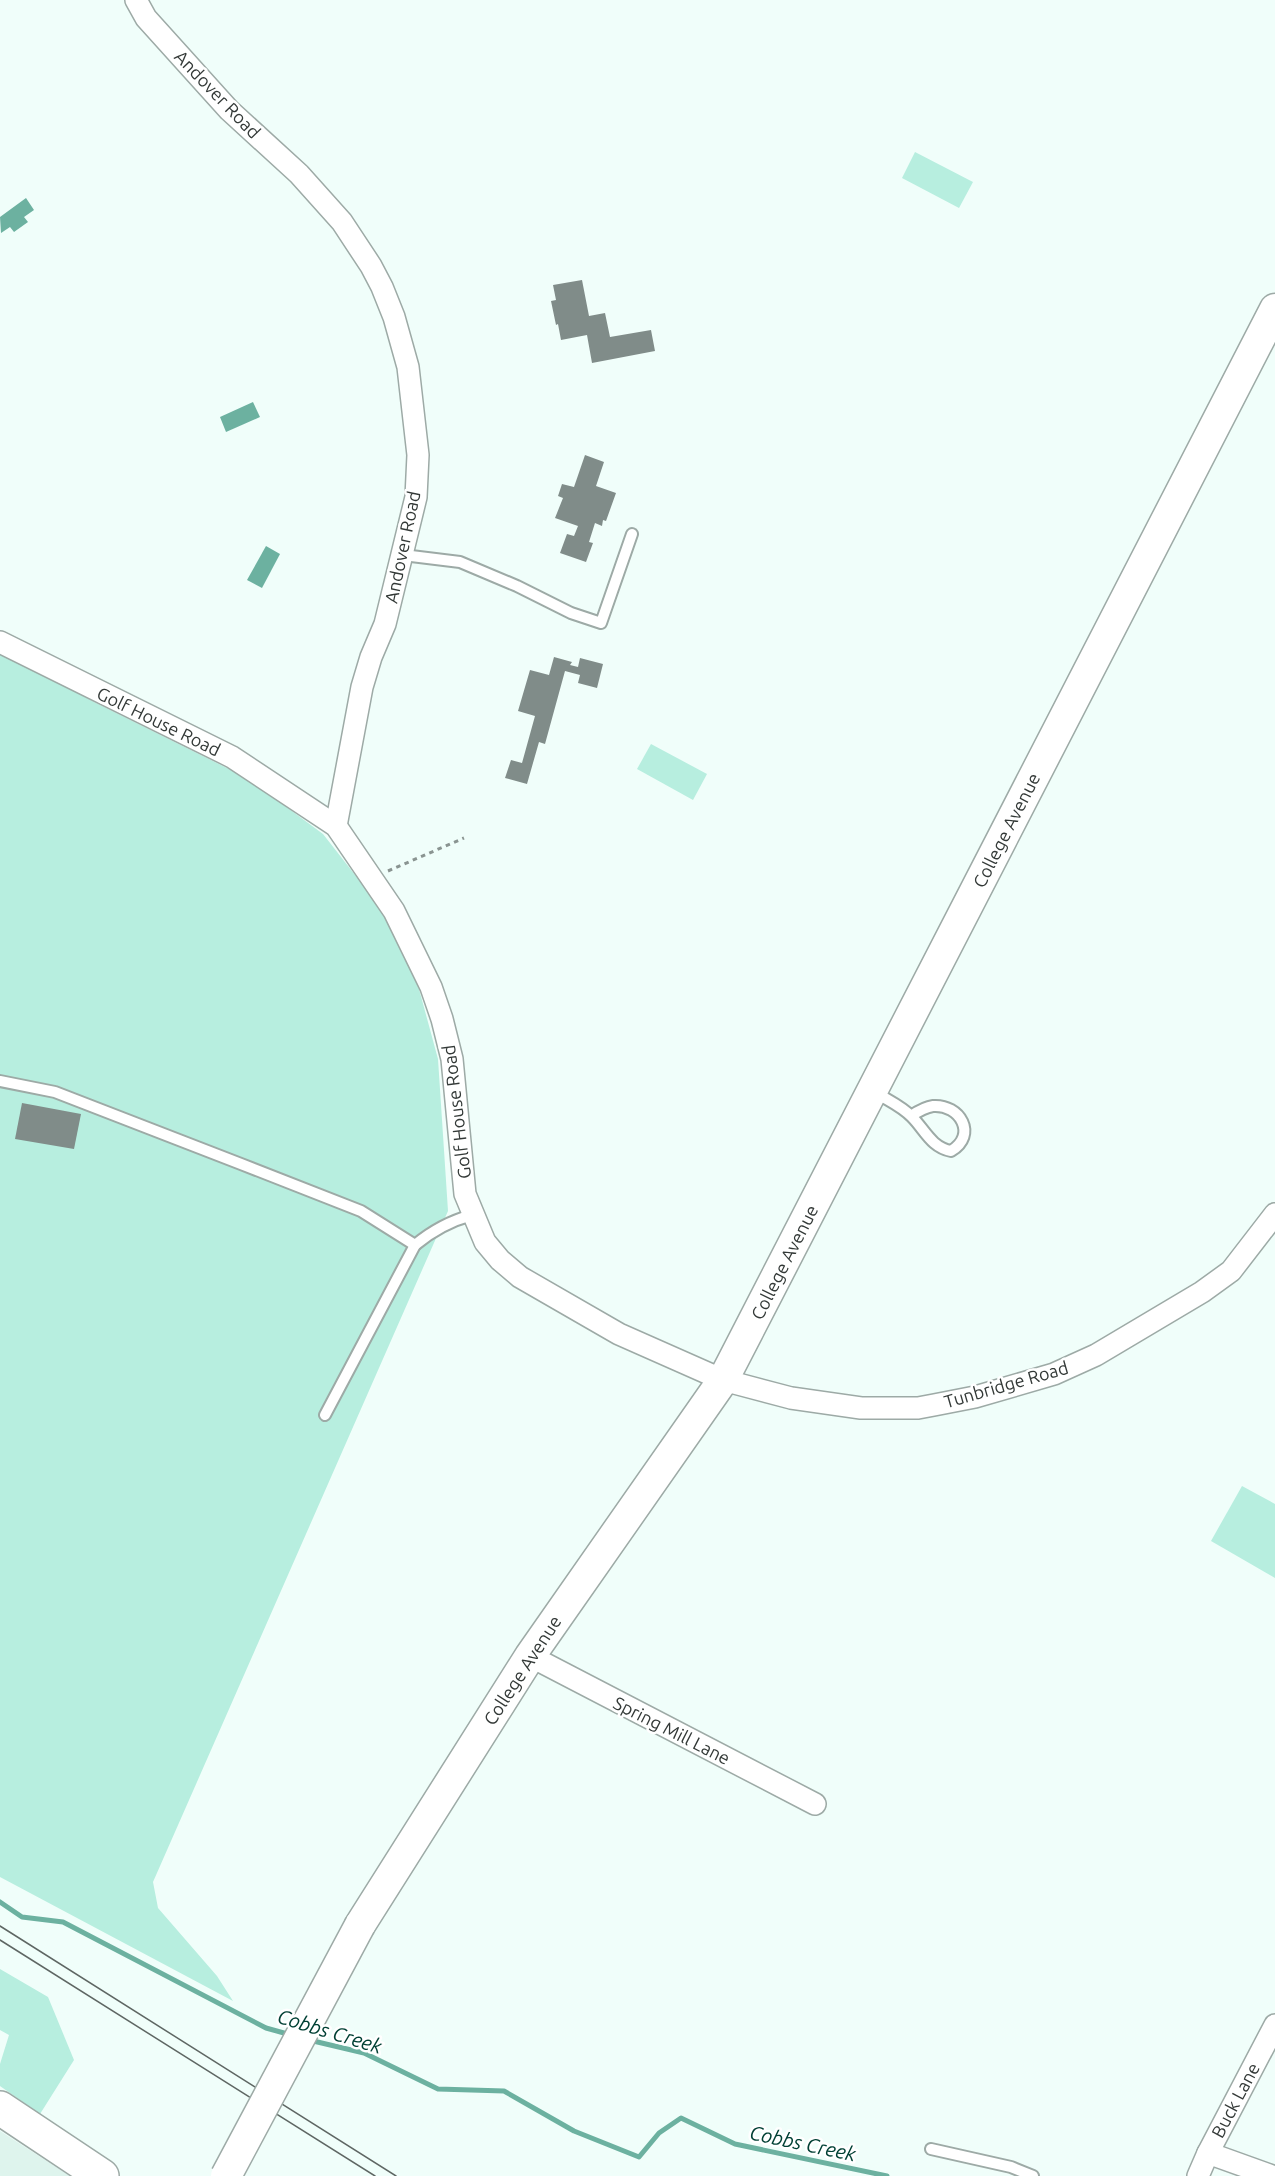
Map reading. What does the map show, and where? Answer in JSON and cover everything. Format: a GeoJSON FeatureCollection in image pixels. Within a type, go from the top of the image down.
{"type":"FeatureCollection","features":[{"type":"Feature","properties":{"kind":"main road","name":"College Avenue"},"geometry":{"type":"LineString","coordinates":[[226,2176],[360,1925],[530,1656],[723,1380],[1275,309]]}},
{"type":"Feature","properties":{"kind":"main road"},"geometry":{"type":"LineString","coordinates":[[0,2108],[102,2176]]}},
{"type":"Feature","properties":{"kind":"street","name":"Andover Road"},"geometry":{"type":"LineString","coordinates":[[136,0],[146,18],[229,110],[324,200],[358,244],[382,287],[402,342],[416,424],[418,455],[416,497],[385,624],[371,657],[362,687],[336,826]]}},
{"type":"Feature","properties":{"kind":"street","name":"Golf House Road"},"geometry":{"type":"LineString","coordinates":[[0,642],[232,757],[336,826],[373,877],[394,911],[431,987],[452,1059],[465,1194],[485,1242],[500,1260],[532,1285],[619,1334],[723,1380]]}},
{"type":"Feature","properties":{"kind":"street","name":"Tunbridge Road"},"geometry":{"type":"LineString","coordinates":[[723,1380],[790,1398],[861,1408],[918,1408],[975,1396],[1054,1374],[1096,1355],[1202,1292],[1231,1270],[1275,1214]]}},
{"type":"Feature","properties":{"kind":"street","name":"Spring Mill Lane"},"geometry":{"type":"LineString","coordinates":[[530,1656],[815,1804]]}},
{"type":"Feature","properties":{"kind":"street","name":"Buck Lane"},"geometry":{"type":"LineString","coordinates":[[1198,2176],[1275,2025]]}},
{"type":"Feature","properties":{"kind":"street"},"geometry":{"type":"LineString","coordinates":[[1208,2153],[1272,2176]]}},
{"type":"Feature","properties":{"kind":"lane"},"geometry":{"type":"LineString","coordinates":[[403,555],[460,562],[517,586],[571,613],[601,623],[633,534]]}},
{"type":"Feature","properties":{"kind":"lane"},"geometry":{"type":"LineString","coordinates":[[0,1081],[55,1092],[361,1211],[415,1245]]}},
{"type":"Feature","properties":{"kind":"lane"},"geometry":{"type":"LineString","coordinates":[[872,1091],[911,1116],[941,1149],[951,1151],[960,1146],[965,1132],[960,1116],[949,1108],[932,1106],[911,1116]]}},
{"type":"Feature","properties":{"kind":"lane"},"geometry":{"type":"LineString","coordinates":[[325,1414],[415,1245],[441,1226],[472,1215]]}},
{"type":"Feature","properties":{"kind":"lane"},"geometry":{"type":"LineString","coordinates":[[931,2148],[1011,2166],[1033,2176]]}},
{"type":"Feature","properties":{"kind":"path"},"geometry":{"type":"LineString","coordinates":[[373,877],[464,838]]}},
{"type":"Feature","properties":{"kind":"shaded area"},"geometry":{"type":"Polygon","coordinates":[[[915,152],[973,182],[959,208],[902,178],[915,152]]]}},
{"type":"Feature","properties":{"kind":"shaded area"},"geometry":{"type":"Polygon","coordinates":[[[26,198],[34,210],[24,217],[28,222],[14,232],[10,227],[1,233],[0,217],[26,198]]]}},
{"type":"Feature","properties":{"kind":"shaded area"},"geometry":{"type":"Polygon","coordinates":[[[253,402],[260,417],[226,432],[220,417],[253,402]]]}},
{"type":"Feature","properties":{"kind":"shaded area"},"geometry":{"type":"Polygon","coordinates":[[[266,546],[280,554],[262,588],[247,580],[266,546]]]}},
{"type":"Feature","properties":{"kind":"shaded area"},"geometry":{"type":"Polygon","coordinates":[[[0,650],[94,702],[233,771],[258,786],[323,834],[388,917],[419,989],[438,1059],[448,1211],[153,1882],[158,1908],[217,1976],[233,2001],[0,1877],[0,650]]]}},
{"type":"Feature","properties":{"kind":"shaded area"},"geometry":{"type":"Polygon","coordinates":[[[651,744],[707,774],[693,800],[637,769],[651,744]]]}},
{"type":"Feature","properties":{"kind":"shaded area"},"geometry":{"type":"Polygon","coordinates":[[[1242,1486],[1275,1504],[1275,1578],[1211,1541],[1242,1486]]]}},
{"type":"Feature","properties":{"kind":"shaded area"},"geometry":{"type":"Polygon","coordinates":[[[0,1969],[48,1997],[74,2060],[40,2114],[0,2086],[0,2064],[9,2035],[0,2030],[0,1969]]]}},
{"type":"Feature","properties":{"kind":"shaded area"},"geometry":{"type":"Polygon","coordinates":[[[0,2131],[70,2176],[0,2176],[0,2131]]]}},
{"type":"Feature","properties":{"kind":"building"},"geometry":{"type":"Polygon","coordinates":[[[582,280],[589,316],[605,313],[610,337],[651,330],[655,351],[592,363],[587,335],[561,340],[551,301],[556,300],[553,285],[582,280]]]}},
{"type":"Feature","properties":{"kind":"building"},"geometry":{"type":"Polygon","coordinates":[[[585,455],[604,462],[596,486],[616,493],[606,521],[603,520],[602,526],[595,523],[589,542],[593,543],[586,562],[560,553],[567,534],[574,536],[578,526],[555,518],[563,498],[558,496],[562,484],[574,487],[585,455]]]}},
{"type":"Feature","properties":{"kind":"building"},"geometry":{"type":"Polygon","coordinates":[[[554,657],[572,662],[570,665],[578,667],[580,658],[603,664],[597,688],[578,683],[580,675],[565,671],[545,744],[539,742],[527,784],[505,778],[511,760],[522,763],[535,716],[518,711],[530,670],[549,675],[554,657]]]}},
{"type":"Feature","properties":{"kind":"building"},"geometry":{"type":"Polygon","coordinates":[[[22,1103],[81,1114],[74,1149],[15,1139],[22,1103]]]}},
{"type":"Feature","properties":{"kind":"waterway","name":"Cobbs Creek"},"geometry":{"type":"LineString","coordinates":[[0,1902],[22,1917],[63,1922],[266,2028],[291,2035]]}},
{"type":"Feature","properties":{"kind":"waterway","name":"Cobbs Creek"},"geometry":{"type":"LineString","coordinates":[[309,2040],[364,2053],[438,2089],[504,2091],[574,2131],[639,2157],[659,2133],[681,2118],[735,2144],[887,2176]]}},
{"type":"Feature","properties":{"kind":"tram line"},"geometry":{"type":"LineString","coordinates":[[0,1926],[396,2176]]}},
{"type":"Feature","properties":{"kind":"tram line"},"geometry":{"type":"LineString","coordinates":[[0,1940],[375,2176]]}}]}
